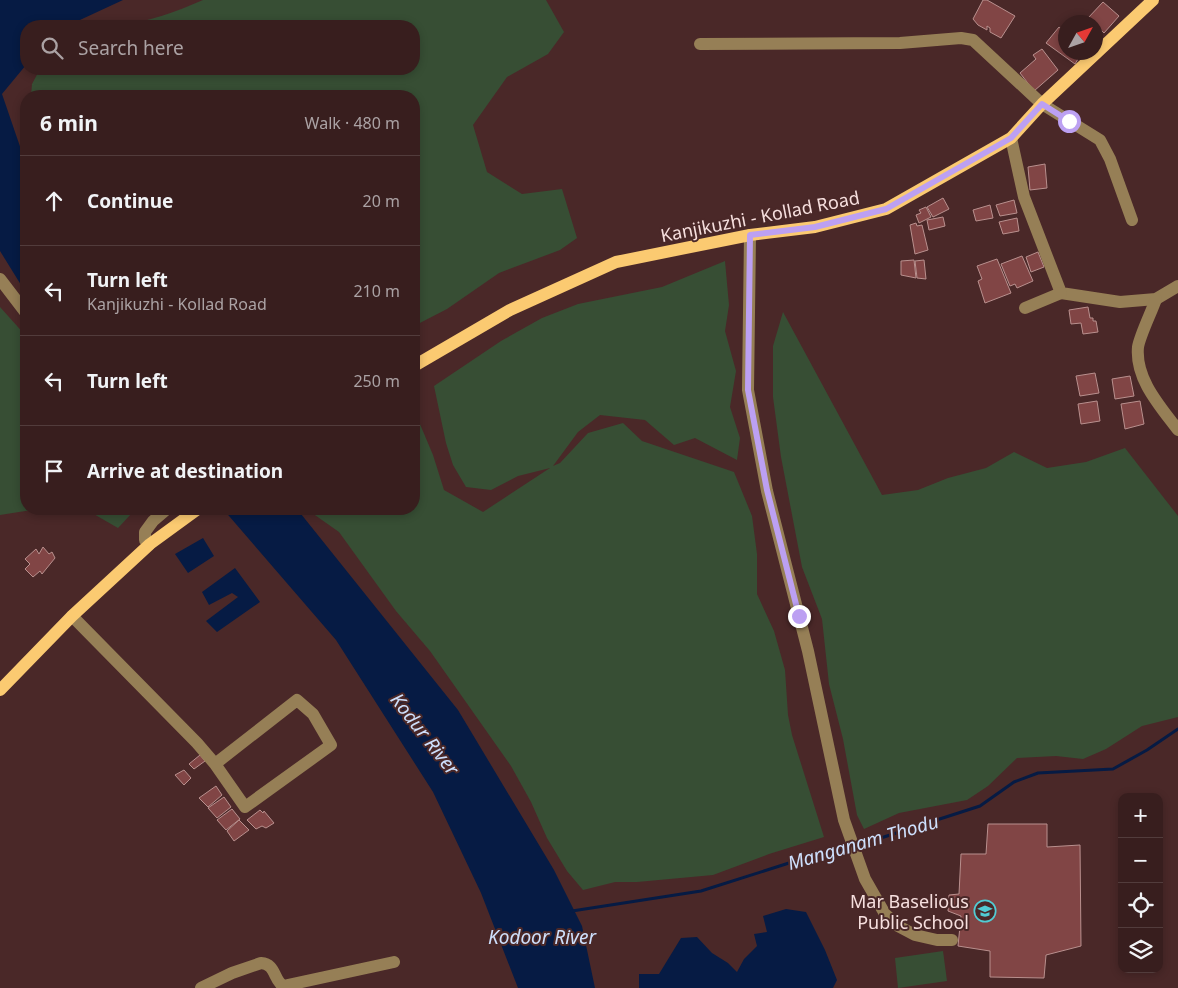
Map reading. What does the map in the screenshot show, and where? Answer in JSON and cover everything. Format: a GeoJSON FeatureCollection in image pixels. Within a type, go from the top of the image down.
{"type":"FeatureCollection","features":[{"type":"Feature","properties":{"kind":"main road","name":"Kanjikuzhi - Kollad Road"},"geometry":{"type":"LineString","coordinates":[[420,362],[510,310],[616,262],[750,235],[815,227],[886,209],[1011,138],[1042,104],[1153,0]]}},
{"type":"Feature","properties":{"kind":"main road"},"geometry":{"type":"LineString","coordinates":[[0,690],[72,616],[150,544],[190,515]]}},
{"type":"Feature","properties":{"kind":"street"},"geometry":{"type":"LineString","coordinates":[[700,44],[900,43],[968,39],[977,43],[1042,104],[1103,144],[1132,220]]}},
{"type":"Feature","properties":{"kind":"street"},"geometry":{"type":"LineString","coordinates":[[1011,138],[1024,197],[1061,294]]}},
{"type":"Feature","properties":{"kind":"street"},"geometry":{"type":"LineString","coordinates":[[750,235],[748,390],[767,490],[808,651],[838,800],[865,878],[882,909],[898,926],[922,937],[952,940]]}},
{"type":"Feature","properties":{"kind":"street"},"geometry":{"type":"LineString","coordinates":[[0,279],[20,305]]}},
{"type":"Feature","properties":{"kind":"street"},"geometry":{"type":"LineString","coordinates":[[1025,308],[1061,294],[1120,302],[1156,299],[1178,286]]}},
{"type":"Feature","properties":{"kind":"street"},"geometry":{"type":"LineString","coordinates":[[1156,299],[1138,346],[1140,367],[1147,385],[1178,430]]}},
{"type":"Feature","properties":{"kind":"street"},"geometry":{"type":"LineString","coordinates":[[150,544],[145,540],[145,532],[160,515]]}},
{"type":"Feature","properties":{"kind":"street"},"geometry":{"type":"LineString","coordinates":[[72,616],[215,764],[245,807],[331,745],[313,714],[297,700],[215,764]]}},
{"type":"Feature","properties":{"kind":"street"},"geometry":{"type":"LineString","coordinates":[[201,988],[232,973],[261,963],[265,963],[272,968],[278,981],[283,986],[394,962]]}},
{"type":"Feature","properties":{"kind":"green space"},"geometry":{"type":"Polygon","coordinates":[[[203,0],[546,0],[564,32],[548,54],[507,77],[473,125],[487,172],[522,194],[562,189],[577,238],[560,250],[499,273],[447,309],[420,323],[420,90],[32,90],[32,84],[37,75],[420,75],[420,20],[148,20],[203,0]]]}},
{"type":"Feature","properties":{"kind":"green space"},"geometry":{"type":"Polygon","coordinates":[[[725,261],[729,305],[725,331],[736,371],[730,407],[740,438],[737,460],[695,438],[674,445],[645,420],[600,415],[578,432],[553,466],[560,463],[588,433],[623,423],[642,441],[734,472],[752,516],[757,554],[757,594],[774,631],[785,670],[788,715],[792,735],[824,837],[769,854],[713,875],[637,882],[615,882],[583,890],[567,871],[547,838],[531,802],[511,766],[430,651],[396,611],[339,532],[315,515],[420,515],[420,424],[433,455],[444,490],[483,512],[550,468],[518,476],[491,490],[466,487],[453,465],[446,443],[434,386],[501,341],[542,318],[578,304],[662,287],[725,261]]]}},
{"type":"Feature","properties":{"kind":"green space"},"geometry":{"type":"Polygon","coordinates":[[[0,307],[20,329],[20,512],[0,515],[0,307]]]}},
{"type":"Feature","properties":{"kind":"green space"},"geometry":{"type":"Polygon","coordinates":[[[783,312],[882,495],[918,490],[948,478],[986,468],[1014,452],[1047,468],[1086,462],[1125,448],[1178,516],[1178,717],[1142,726],[1106,749],[1083,759],[1056,756],[1017,758],[988,786],[967,800],[899,813],[864,829],[857,815],[843,739],[829,684],[822,619],[802,567],[781,457],[773,397],[773,346],[783,312]]]}},
{"type":"Feature","properties":{"kind":"green space"},"geometry":{"type":"Polygon","coordinates":[[[95,515],[130,515],[118,528],[95,515]]]}},
{"type":"Feature","properties":{"kind":"green space"},"geometry":{"type":"Polygon","coordinates":[[[943,951],[947,981],[898,988],[895,958],[943,951]]]}},
{"type":"Feature","properties":{"kind":"water"},"geometry":{"type":"Polygon","coordinates":[[[0,0],[123,0],[80,20],[20,20],[20,72],[2,94],[20,146],[20,283],[0,251],[0,0]]]}},
{"type":"Feature","properties":{"kind":"water","name":"Kodoor River"},"geometry":{"type":"Polygon","coordinates":[[[228,515],[302,515],[458,710],[554,870],[582,926],[595,988],[518,988],[481,893],[433,792],[336,640],[228,515]]]}},
{"type":"Feature","properties":{"kind":"water"},"geometry":{"type":"Polygon","coordinates":[[[203,538],[214,556],[188,573],[175,554],[203,538]]]}},
{"type":"Feature","properties":{"kind":"water"},"geometry":{"type":"Polygon","coordinates":[[[235,568],[260,602],[217,632],[206,621],[238,597],[232,593],[209,605],[202,592],[235,568]]]}},
{"type":"Feature","properties":{"kind":"water"},"geometry":{"type":"Polygon","coordinates":[[[786,909],[806,912],[825,950],[837,980],[833,988],[639,988],[639,974],[659,974],[681,938],[697,937],[712,953],[728,963],[737,972],[744,959],[757,946],[754,934],[767,932],[763,916],[786,909]]]}},
{"type":"Feature","properties":{"kind":"building"},"geometry":{"type":"Polygon","coordinates":[[[983,0],[987,0],[1015,16],[1001,38],[990,32],[990,28],[987,26],[987,30],[978,25],[973,19],[983,0]]]}},
{"type":"Feature","properties":{"kind":"building"},"geometry":{"type":"Polygon","coordinates":[[[1103,2],[1119,16],[1104,33],[1103,15],[1091,15],[1103,2]]]}},
{"type":"Feature","properties":{"kind":"building"},"geometry":{"type":"Polygon","coordinates":[[[1058,28],[1058,52],[1046,43],[1058,28]]]}},
{"type":"Feature","properties":{"kind":"building"},"geometry":{"type":"Polygon","coordinates":[[[1042,49],[1058,70],[1034,91],[1020,73],[1036,59],[1033,55],[1042,49]]]}},
{"type":"Feature","properties":{"kind":"building"},"geometry":{"type":"Polygon","coordinates":[[[1069,60],[1077,60],[1075,64],[1069,60]]]}},
{"type":"Feature","properties":{"kind":"building"},"geometry":{"type":"Polygon","coordinates":[[[1045,164],[1047,188],[1030,190],[1028,167],[1045,164]]]}},
{"type":"Feature","properties":{"kind":"building"},"geometry":{"type":"Polygon","coordinates":[[[943,198],[949,209],[933,217],[927,207],[943,198]]]}},
{"type":"Feature","properties":{"kind":"building"},"geometry":{"type":"Polygon","coordinates":[[[1014,200],[1017,213],[1000,216],[996,205],[1014,200]]]}},
{"type":"Feature","properties":{"kind":"building"},"geometry":{"type":"Polygon","coordinates":[[[990,205],[993,218],[976,221],[973,210],[990,205]]]}},
{"type":"Feature","properties":{"kind":"building"},"geometry":{"type":"Polygon","coordinates":[[[926,207],[931,217],[919,223],[916,215],[921,213],[919,210],[926,207]]]}},
{"type":"Feature","properties":{"kind":"building"},"geometry":{"type":"Polygon","coordinates":[[[943,217],[945,226],[929,230],[927,220],[943,217]]]}},
{"type":"Feature","properties":{"kind":"building"},"geometry":{"type":"Polygon","coordinates":[[[1017,218],[1019,231],[1003,234],[999,222],[1017,218]]]}},
{"type":"Feature","properties":{"kind":"building"},"geometry":{"type":"Polygon","coordinates":[[[916,223],[917,226],[922,225],[928,250],[915,254],[910,225],[916,223]]]}},
{"type":"Feature","properties":{"kind":"building"},"geometry":{"type":"Polygon","coordinates":[[[1038,252],[1044,267],[1031,272],[1026,257],[1038,252]]]}},
{"type":"Feature","properties":{"kind":"building"},"geometry":{"type":"Polygon","coordinates":[[[1022,256],[1033,281],[1017,288],[1015,284],[1010,286],[1001,264],[1022,256]]]}},
{"type":"Feature","properties":{"kind":"building"},"geometry":{"type":"Polygon","coordinates":[[[997,259],[1011,293],[985,303],[978,281],[982,279],[977,266],[997,259]]]}},
{"type":"Feature","properties":{"kind":"building"},"geometry":{"type":"Polygon","coordinates":[[[914,260],[916,278],[901,275],[901,261],[914,260]]]}},
{"type":"Feature","properties":{"kind":"building"},"geometry":{"type":"Polygon","coordinates":[[[924,260],[926,279],[917,278],[915,261],[924,260]]]}},
{"type":"Feature","properties":{"kind":"building"},"geometry":{"type":"Polygon","coordinates":[[[1088,307],[1090,318],[1096,321],[1098,332],[1083,334],[1081,323],[1071,324],[1069,310],[1088,307]]]}},
{"type":"Feature","properties":{"kind":"building"},"geometry":{"type":"Polygon","coordinates":[[[1095,373],[1099,393],[1080,396],[1076,376],[1095,373]]]}},
{"type":"Feature","properties":{"kind":"building"},"geometry":{"type":"Polygon","coordinates":[[[1130,376],[1134,396],[1115,399],[1112,379],[1130,376]]]}},
{"type":"Feature","properties":{"kind":"building"},"geometry":{"type":"Polygon","coordinates":[[[1097,401],[1100,421],[1081,424],[1078,404],[1097,401]]]}},
{"type":"Feature","properties":{"kind":"building"},"geometry":{"type":"Polygon","coordinates":[[[1140,401],[1144,424],[1125,429],[1121,404],[1140,401]]]}},
{"type":"Feature","properties":{"kind":"building"},"geometry":{"type":"Polygon","coordinates":[[[43,547],[49,554],[52,552],[55,558],[42,574],[40,571],[33,577],[25,569],[30,564],[25,559],[36,549],[39,554],[43,547]]]}},
{"type":"Feature","properties":{"kind":"building"},"geometry":{"type":"Polygon","coordinates":[[[200,755],[205,761],[194,769],[189,764],[200,755]]]}},
{"type":"Feature","properties":{"kind":"building"},"geometry":{"type":"Polygon","coordinates":[[[184,770],[191,778],[184,785],[175,775],[184,770]]]}},
{"type":"Feature","properties":{"kind":"building"},"geometry":{"type":"Polygon","coordinates":[[[216,786],[222,795],[208,807],[199,798],[216,786]]]}},
{"type":"Feature","properties":{"kind":"building"},"geometry":{"type":"Polygon","coordinates":[[[224,797],[231,807],[217,818],[208,808],[224,797]]]}},
{"type":"Feature","properties":{"kind":"building"},"geometry":{"type":"Polygon","coordinates":[[[232,809],[240,819],[226,830],[217,820],[232,809]]]}},
{"type":"Feature","properties":{"kind":"building"},"geometry":{"type":"Polygon","coordinates":[[[260,810],[263,813],[264,811],[274,823],[266,828],[262,826],[256,829],[247,820],[260,810]]]}},
{"type":"Feature","properties":{"kind":"building"},"geometry":{"type":"Polygon","coordinates":[[[239,820],[249,830],[234,841],[227,831],[239,820]]]}},
{"type":"Feature","properties":{"kind":"building"},"geometry":{"type":"Polygon","coordinates":[[[988,824],[1047,824],[1047,847],[1080,845],[1081,946],[1046,955],[1044,978],[990,977],[990,951],[958,946],[961,916],[948,911],[949,895],[959,894],[961,854],[986,854],[988,824]]]}},
{"type":"Feature","properties":{"kind":"waterway","name":"Manganam Thodu"},"geometry":{"type":"LineString","coordinates":[[856,846],[980,806],[1014,782],[1038,773],[1113,769],[1147,750],[1178,729]]}},
{"type":"Feature","properties":{"kind":"waterway","name":"Manganam Thodu"},"geometry":{"type":"LineString","coordinates":[[572,911],[701,891],[789,863],[850,848]]}},
{"type":"Feature","properties":{"kind":"place","name":"Mar Baselious Public School"},"geometry":{"type":"Point","coordinates":[985,911]}},
{"type":"Feature","properties":{"kind":"route"},"geometry":{"type":"LineString","coordinates":[[799,616],[767,490],[748,390],[750,235],[815,227],[886,209],[1011,138],[1042,104],[1069,121]]}},
{"type":"Feature","properties":{"kind":"water label","name":"Kodur River"},"geometry":{"type":"Point","coordinates":[425,734]}}]}
